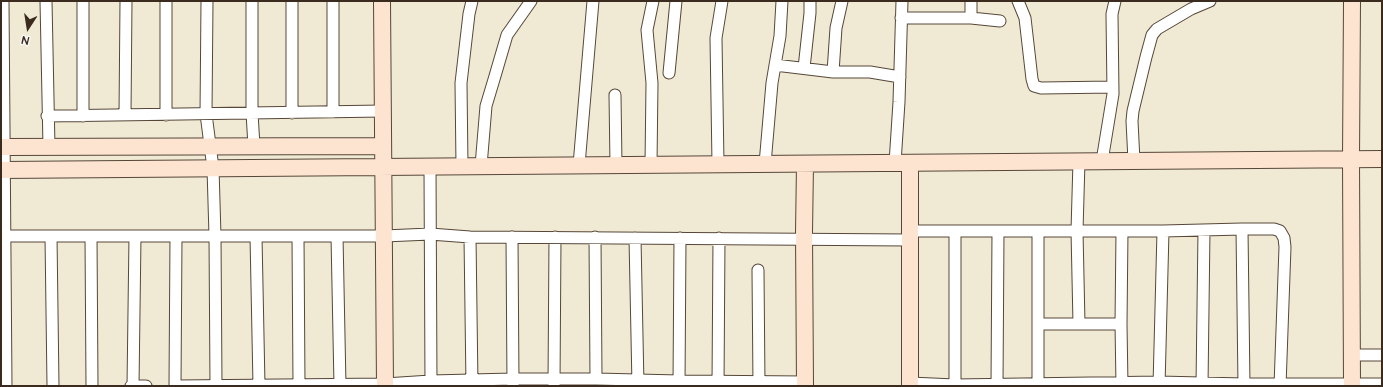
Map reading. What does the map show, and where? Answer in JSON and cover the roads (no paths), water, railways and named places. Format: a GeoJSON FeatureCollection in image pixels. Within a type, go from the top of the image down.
{"type":"FeatureCollection","features":[{"type":"Feature","properties":{"kind":"street"},"geometry":{"type":"LineString","coordinates":[[4,1],[3,170],[6,236],[6,386]]}},
{"type":"Feature","properties":{"kind":"street"},"geometry":{"type":"LineString","coordinates":[[46,1],[48,147]]}},
{"type":"Feature","properties":{"kind":"street"},"geometry":{"type":"LineString","coordinates":[[83,1],[83,116]]}},
{"type":"Feature","properties":{"kind":"street"},"geometry":{"type":"LineString","coordinates":[[125,116],[126,1]]}},
{"type":"Feature","properties":{"kind":"street"},"geometry":{"type":"LineString","coordinates":[[166,1],[166,115]]}},
{"type":"Feature","properties":{"kind":"street"},"geometry":{"type":"LineString","coordinates":[[207,1],[206,114],[213,168],[216,386]]}},
{"type":"Feature","properties":{"kind":"street"},"geometry":{"type":"LineString","coordinates":[[252,1],[252,113],[254,146]]}},
{"type":"Feature","properties":{"kind":"street"},"geometry":{"type":"LineString","coordinates":[[292,1],[292,113]]}},
{"type":"Feature","properties":{"kind":"street"},"geometry":{"type":"LineString","coordinates":[[333,1],[333,112]]}},
{"type":"Feature","properties":{"kind":"street"},"geometry":{"type":"LineString","coordinates":[[382,1],[385,385]]}},
{"type":"Feature","properties":{"kind":"street"},"geometry":{"type":"LineString","coordinates":[[462,166],[461,83],[472,1]]}},
{"type":"Feature","properties":{"kind":"street"},"geometry":{"type":"LineString","coordinates":[[481,166],[486,106],[507,35],[531,1]]}},
{"type":"Feature","properties":{"kind":"street"},"geometry":{"type":"LineString","coordinates":[[579,165],[593,1]]}},
{"type":"Feature","properties":{"kind":"street"},"geometry":{"type":"LineString","coordinates":[[651,165],[652,83],[647,30],[653,1]]}},
{"type":"Feature","properties":{"kind":"street"},"geometry":{"type":"LineString","coordinates":[[669,73],[676,1]]}},
{"type":"Feature","properties":{"kind":"street"},"geometry":{"type":"LineString","coordinates":[[718,164],[716,38],[722,1]]}},
{"type":"Feature","properties":{"kind":"street"},"geometry":{"type":"LineString","coordinates":[[765,164],[772,83],[780,36],[782,1]]}},
{"type":"Feature","properties":{"kind":"street"},"geometry":{"type":"LineString","coordinates":[[804,68],[810,1]]}},
{"type":"Feature","properties":{"kind":"street"},"geometry":{"type":"LineString","coordinates":[[833,72],[836,28],[842,1]]}},
{"type":"Feature","properties":{"kind":"street"},"geometry":{"type":"LineString","coordinates":[[902,1],[900,77],[903,163],[909,235],[910,385],[1382,384]]}},
{"type":"Feature","properties":{"kind":"street"},"geometry":{"type":"LineString","coordinates":[[970,1],[971,18]]}},
{"type":"Feature","properties":{"kind":"street"},"geometry":{"type":"LineString","coordinates":[[1018,1],[1025,18],[1034,86],[1041,88],[1113,87]]}},
{"type":"Feature","properties":{"kind":"street"},"geometry":{"type":"LineString","coordinates":[[1102,161],[1113,94],[1112,14],[1115,1]]}},
{"type":"Feature","properties":{"kind":"street"},"geometry":{"type":"LineString","coordinates":[[1134,161],[1133,111],[1152,35],[1157,29],[1191,9],[1210,1]]}},
{"type":"Feature","properties":{"kind":"street"},"geometry":{"type":"LineString","coordinates":[[1352,1],[1352,385]]}},
{"type":"Feature","properties":{"kind":"street"},"geometry":{"type":"LineString","coordinates":[[901,18],[971,18],[1000,21]]}},
{"type":"Feature","properties":{"kind":"street"},"geometry":{"type":"LineString","coordinates":[[775,65],[833,72],[870,72],[900,77]]}},
{"type":"Feature","properties":{"kind":"street"},"geometry":{"type":"LineString","coordinates":[[614,95],[616,165]]}},
{"type":"Feature","properties":{"kind":"street"},"geometry":{"type":"LineString","coordinates":[[47,116],[383,111]]}},
{"type":"Feature","properties":{"kind":"street"},"geometry":{"type":"LineString","coordinates":[[3,147],[383,146]]}},
{"type":"Feature","properties":{"kind":"street"},"geometry":{"type":"LineString","coordinates":[[3,170],[1382,159]]}},
{"type":"Feature","properties":{"kind":"street"},"geometry":{"type":"LineString","coordinates":[[1079,161],[1077,231],[1079,324]]}},
{"type":"Feature","properties":{"kind":"street"},"geometry":{"type":"LineString","coordinates":[[176,236],[176,386],[385,385],[554,382],[596,379],[638,383],[679,384],[805,384],[804,239],[806,164]]}},
{"type":"Feature","properties":{"kind":"street"},"geometry":{"type":"LineString","coordinates":[[430,167],[431,384]]}},
{"type":"Feature","properties":{"kind":"street"},"geometry":{"type":"LineString","coordinates":[[6,236],[384,236],[430,234],[470,237],[804,239],[909,235],[955,231],[1163,231],[1242,228],[1274,230],[1280,232],[1284,238],[1285,247],[1280,385]]}},
{"type":"Feature","properties":{"kind":"street"},"geometry":{"type":"LineString","coordinates":[[1242,228],[1244,385]]}},
{"type":"Feature","properties":{"kind":"street"},"geometry":{"type":"LineString","coordinates":[[1202,384],[1204,230]]}},
{"type":"Feature","properties":{"kind":"street"},"geometry":{"type":"LineString","coordinates":[[955,231],[955,385]]}},
{"type":"Feature","properties":{"kind":"street"},"geometry":{"type":"LineString","coordinates":[[998,231],[998,385]]}},
{"type":"Feature","properties":{"kind":"street"},"geometry":{"type":"LineString","coordinates":[[1038,231],[1038,385]]}},
{"type":"Feature","properties":{"kind":"street"},"geometry":{"type":"LineString","coordinates":[[1122,231],[1122,385]]}},
{"type":"Feature","properties":{"kind":"street"},"geometry":{"type":"LineString","coordinates":[[1159,384],[1163,231]]}},
{"type":"Feature","properties":{"kind":"street"},"geometry":{"type":"LineString","coordinates":[[51,236],[53,386]]}},
{"type":"Feature","properties":{"kind":"street"},"geometry":{"type":"LineString","coordinates":[[91,236],[92,386]]}},
{"type":"Feature","properties":{"kind":"street"},"geometry":{"type":"LineString","coordinates":[[135,236],[132,386],[146,386]]}},
{"type":"Feature","properties":{"kind":"street"},"geometry":{"type":"LineString","coordinates":[[256,236],[259,386]]}},
{"type":"Feature","properties":{"kind":"street"},"geometry":{"type":"LineString","coordinates":[[298,236],[299,386]]}},
{"type":"Feature","properties":{"kind":"street"},"geometry":{"type":"LineString","coordinates":[[337,236],[340,385]]}},
{"type":"Feature","properties":{"kind":"street"},"geometry":{"type":"LineString","coordinates":[[470,237],[472,383]]}},
{"type":"Feature","properties":{"kind":"street"},"geometry":{"type":"LineString","coordinates":[[512,237],[513,382]]}},
{"type":"Feature","properties":{"kind":"street"},"geometry":{"type":"LineString","coordinates":[[554,382],[555,237]]}},
{"type":"Feature","properties":{"kind":"street"},"geometry":{"type":"LineString","coordinates":[[595,237],[596,379]]}},
{"type":"Feature","properties":{"kind":"street"},"geometry":{"type":"LineString","coordinates":[[635,238],[638,383]]}},
{"type":"Feature","properties":{"kind":"street"},"geometry":{"type":"LineString","coordinates":[[679,384],[680,238]]}},
{"type":"Feature","properties":{"kind":"street"},"geometry":{"type":"LineString","coordinates":[[718,384],[719,238]]}},
{"type":"Feature","properties":{"kind":"street"},"geometry":{"type":"LineString","coordinates":[[758,270],[759,384]]}},
{"type":"Feature","properties":{"kind":"street"},"geometry":{"type":"LineString","coordinates":[[1038,324],[1121,324]]}},
{"type":"Feature","properties":{"kind":"street"},"geometry":{"type":"LineString","coordinates":[[1352,355],[1382,355]]}}]}
